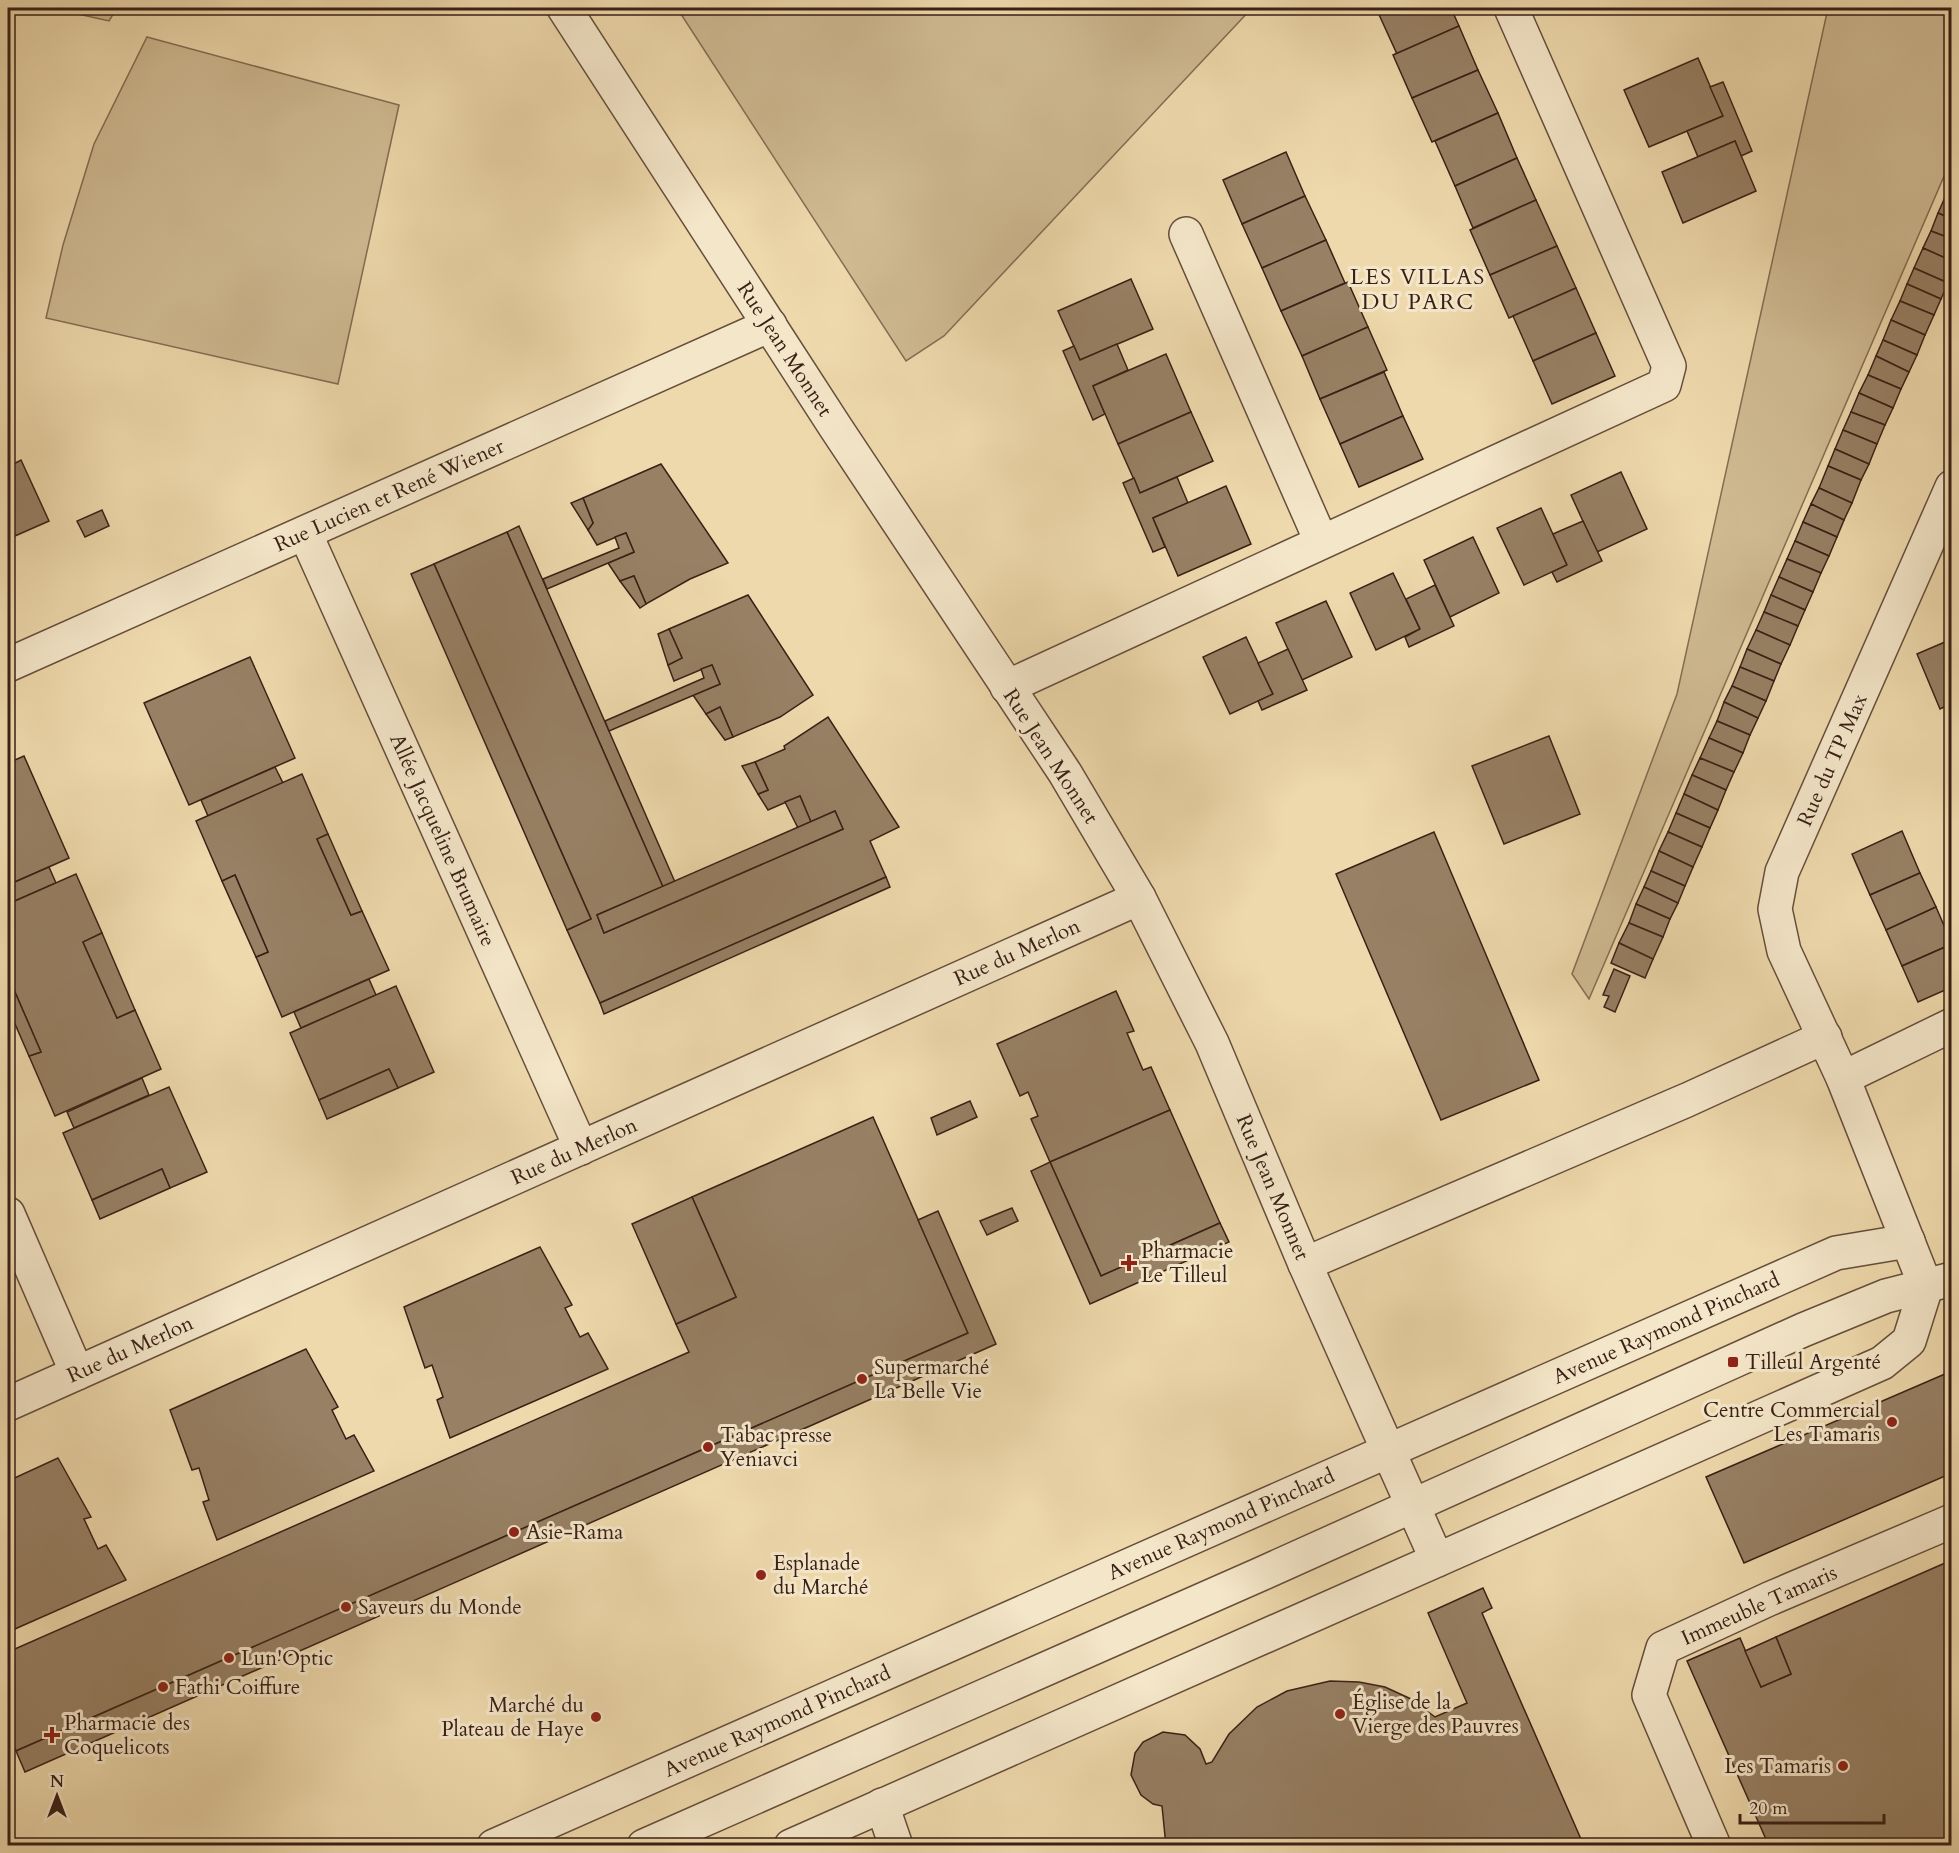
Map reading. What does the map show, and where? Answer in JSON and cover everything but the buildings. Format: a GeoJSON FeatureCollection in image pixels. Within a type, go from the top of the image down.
{"type":"FeatureCollection","features":[{"type":"Feature","properties":{"kind":"street","name":"Rue Jean Monnet"},"geometry":{"type":"LineString","coordinates":[[564,8],[1065,773],[1139,898],[1212,1043],[1305,1264],[1437,1560]]}},
{"type":"Feature","properties":{"kind":"street"},"geometry":{"type":"LineString","coordinates":[[1007,687],[1664,385],[1669,366],[1511,8]]}},
{"type":"Feature","properties":{"kind":"street"},"geometry":{"type":"LineString","coordinates":[[1186,234],[1321,541]]}},
{"type":"Feature","properties":{"kind":"street","name":"Rue Lucien et René Wiener"},"geometry":{"type":"LineString","coordinates":[[8,665],[770,325]]}},
{"type":"Feature","properties":{"kind":"street","name":"Rue du TP Max"},"geometry":{"type":"LineString","coordinates":[[1908,1240],[1843,1078],[1784,951],[1775,909],[1782,872],[1949,499]]}},
{"type":"Feature","properties":{"kind":"street","name":"Allée Jacqueline Brumaire"},"geometry":{"type":"LineString","coordinates":[[305,532],[581,1148]]}},
{"type":"Feature","properties":{"kind":"street","name":"Rue du Merlon"},"geometry":{"type":"LineString","coordinates":[[8,1404],[1139,898]]}},
{"type":"Feature","properties":{"kind":"street"},"geometry":{"type":"LineString","coordinates":[[1843,1078],[1952,1026]]}},
{"type":"Feature","properties":{"kind":"street"},"geometry":{"type":"LineString","coordinates":[[1305,1264],[1686,1100],[1825,1037]]}},
{"type":"Feature","properties":{"kind":"street"},"geometry":{"type":"LineString","coordinates":[[8,1214],[77,1373]]}},
{"type":"Feature","properties":{"kind":"street"},"geometry":{"type":"LineString","coordinates":[[1908,1240],[1939,1283]]}},
{"type":"Feature","properties":{"kind":"street","name":"Avenue Raymond Pinchard"},"geometry":{"type":"LineString","coordinates":[[494,1845],[1836,1253],[1908,1240]]}},
{"type":"Feature","properties":{"kind":"street"},"geometry":{"type":"LineString","coordinates":[[644,1845],[1413,1506],[1803,1330],[1886,1296],[1939,1283]]}},
{"type":"Feature","properties":{"kind":"street"},"geometry":{"type":"LineString","coordinates":[[791,1845],[1882,1363],[1909,1341],[1939,1283]]}},
{"type":"Feature","properties":{"kind":"street","name":"Immeuble Tamaris"},"geometry":{"type":"LineString","coordinates":[[1714,1845],[1649,1695],[1663,1648],[1769,1599],[1952,1521]]}},
{"type":"Feature","properties":{"kind":"street"},"geometry":{"type":"LineString","coordinates":[[882,1805],[896,1845]]}},
{"type":"Feature","properties":{"kind":"shaded area"},"geometry":{"type":"Polygon","coordinates":[[[51,8],[117,8],[109,21],[51,8]]]}},
{"type":"Feature","properties":{"kind":"shaded area"},"geometry":{"type":"Polygon","coordinates":[[[677,8],[1252,8],[944,336],[906,361],[677,8]]]}},
{"type":"Feature","properties":{"kind":"shaded area"},"geometry":{"type":"Polygon","coordinates":[[[1828,8],[1951,8],[1951,160],[1589,999],[1572,974],[1677,694],[1828,8]]]}},
{"type":"Feature","properties":{"kind":"shaded area"},"geometry":{"type":"Polygon","coordinates":[[[147,37],[399,105],[338,384],[46,318],[63,245],[94,144],[147,37]]]}},
{"type":"Feature","properties":{"kind":"place","name":"Pharmacie Le Tilleul"},"geometry":{"type":"Point","coordinates":[1129,1263]}},
{"type":"Feature","properties":{"kind":"place","name":"Tilleul Argenté"},"geometry":{"type":"Point","coordinates":[1733,1362]}},
{"type":"Feature","properties":{"kind":"place","name":"Supermarché La Belle Vie"},"geometry":{"type":"Point","coordinates":[862,1379]}},
{"type":"Feature","properties":{"kind":"place","name":"Centre Commercial Les Tamaris"},"geometry":{"type":"Point","coordinates":[1892,1422]}},
{"type":"Feature","properties":{"kind":"place","name":"Tabac presse Yeniavci"},"geometry":{"type":"Point","coordinates":[708,1447]}},
{"type":"Feature","properties":{"kind":"place","name":"Asie-Rama"},"geometry":{"type":"Point","coordinates":[514,1532]}},
{"type":"Feature","properties":{"kind":"place","name":"Esplanade du Marché"},"geometry":{"type":"Point","coordinates":[761,1575]}},
{"type":"Feature","properties":{"kind":"place","name":"Saveurs du Monde"},"geometry":{"type":"Point","coordinates":[346,1607]}},
{"type":"Feature","properties":{"kind":"place","name":"Lun'Optic"},"geometry":{"type":"Point","coordinates":[229,1658]}},
{"type":"Feature","properties":{"kind":"place","name":"Fathi Coiffure"},"geometry":{"type":"Point","coordinates":[163,1687]}},
{"type":"Feature","properties":{"kind":"place","name":"Église de la Vierge des Pauvres"},"geometry":{"type":"Point","coordinates":[1340,1714]}},
{"type":"Feature","properties":{"kind":"place","name":"Marché du Plateau de Haye"},"geometry":{"type":"Point","coordinates":[596,1717]}},
{"type":"Feature","properties":{"kind":"place","name":"Pharmacie des Coquelicots"},"geometry":{"type":"Point","coordinates":[52,1735]}},
{"type":"Feature","properties":{"kind":"place","name":"Les Tamaris"},"geometry":{"type":"Point","coordinates":[1843,1766]}},
{"type":"Feature","properties":{"kind":"district","name":"LES VILLAS DU PARC"},"geometry":{"type":"Point","coordinates":[1418,288]}}]}
